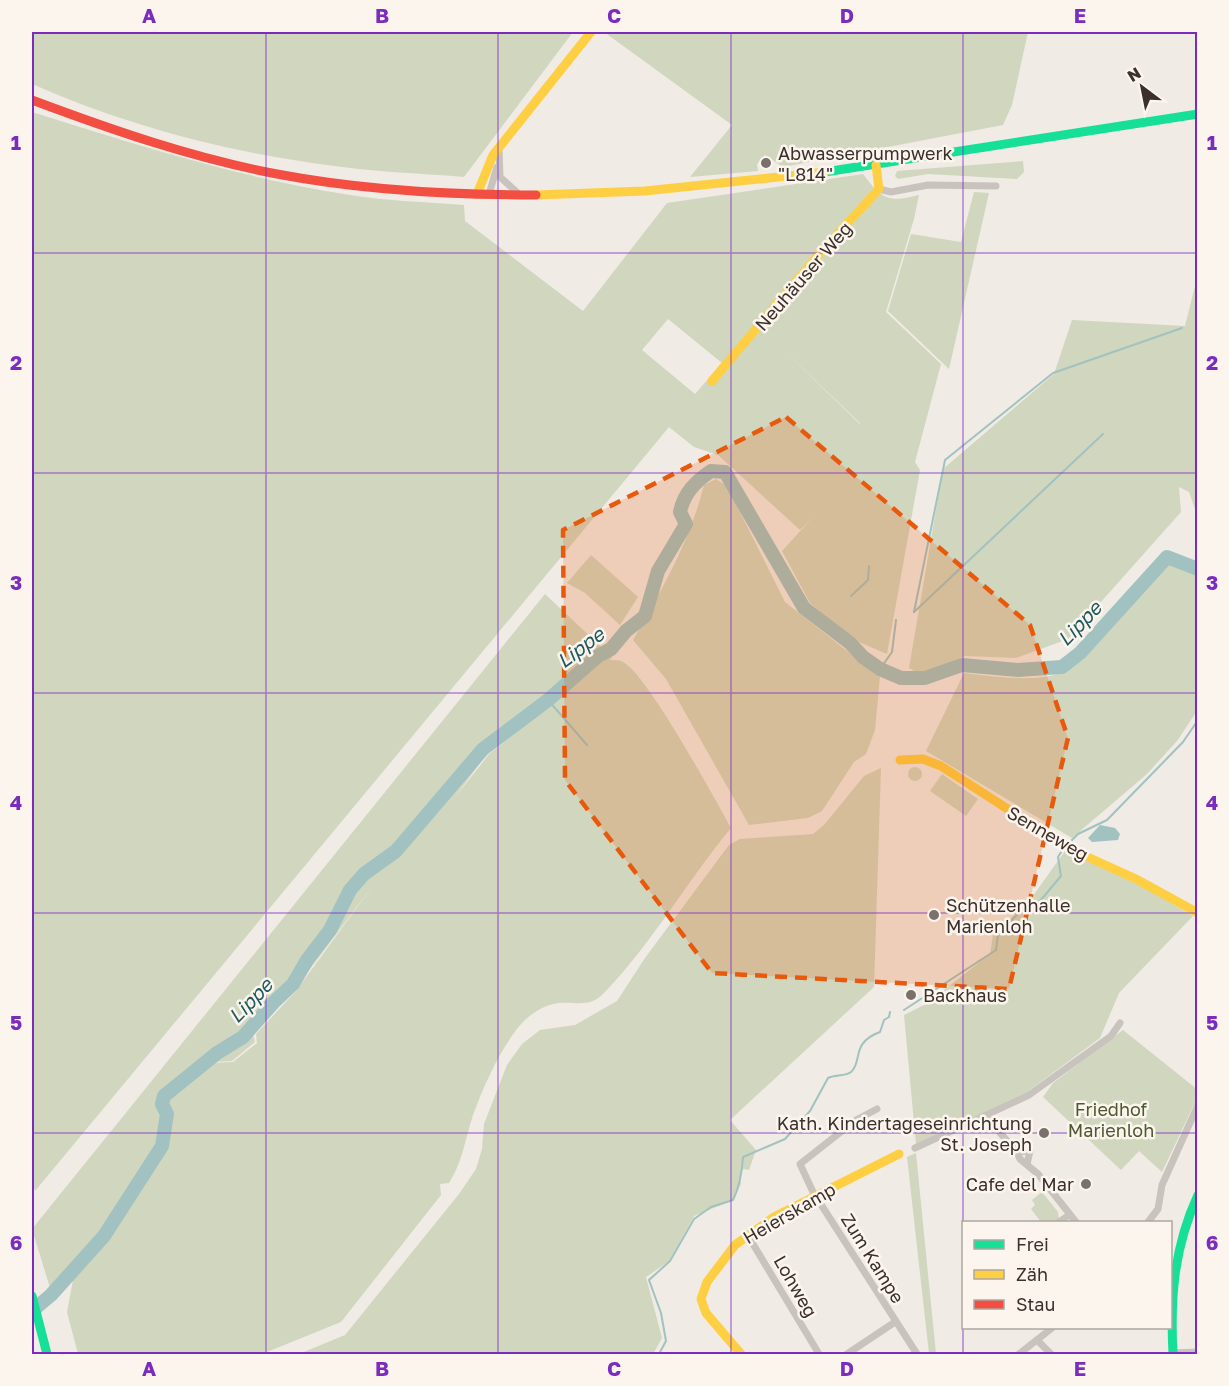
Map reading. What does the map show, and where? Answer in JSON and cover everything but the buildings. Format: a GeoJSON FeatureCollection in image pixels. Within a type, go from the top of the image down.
{"type":"FeatureCollection","features":[{"type":"Feature","properties":{"kind":"main road"},"geometry":{"type":"LineString","coordinates":[[477,194],[487,164],[591,32]]}},
{"type":"Feature","properties":{"kind":"main road"},"geometry":{"type":"LineString","coordinates":[[32,100],[130,137],[269,172],[424,192],[477,194],[582,195],[705,188],[876,165],[1197,114]]}},
{"type":"Feature","properties":{"kind":"main road"},"geometry":{"type":"LineString","coordinates":[[876,165],[879,189]]}},
{"type":"Feature","properties":{"kind":"main road","name":"Neuhäuser Weg"},"geometry":{"type":"LineString","coordinates":[[712,381],[820,252],[879,189]]}},
{"type":"Feature","properties":{"kind":"main road","name":"Senneweg"},"geometry":{"type":"LineString","coordinates":[[900,760],[923,759],[941,766],[1065,846],[1136,879],[1197,913]]}},
{"type":"Feature","properties":{"kind":"main road","name":"Heierskamp"},"geometry":{"type":"LineString","coordinates":[[741,1354],[706,1313],[701,1299],[707,1282],[747,1234],[899,1154]]}},
{"type":"Feature","properties":{"kind":"main road"},"geometry":{"type":"LineString","coordinates":[[1172,1276],[1180,1237],[1197,1195]]}},
{"type":"Feature","properties":{"kind":"main road"},"geometry":{"type":"LineString","coordinates":[[32,1296],[47,1354]]}},
{"type":"Feature","properties":{"kind":"main road"},"geometry":{"type":"LineString","coordinates":[[1172,1318],[1173,1354]]}},
{"type":"Feature","properties":{"kind":"street"},"geometry":{"type":"LineString","coordinates":[[489,194],[499,148]]}},
{"type":"Feature","properties":{"kind":"street"},"geometry":{"type":"LineString","coordinates":[[497,165],[500,177],[519,194]]}},
{"type":"Feature","properties":{"kind":"street"},"geometry":{"type":"LineString","coordinates":[[879,189],[891,192],[928,185],[996,186]]}},
{"type":"Feature","properties":{"kind":"street"},"geometry":{"type":"LineString","coordinates":[[915,1148],[985,1116],[1051,1081],[1111,1036],[1120,1023]]}},
{"type":"Feature","properties":{"kind":"street"},"geometry":{"type":"LineString","coordinates":[[1149,1221],[1158,1209],[1162,1185],[1197,1105]]}},
{"type":"Feature","properties":{"kind":"street","name":"Zum Kampe"},"geometry":{"type":"LineString","coordinates":[[877,1109],[856,1120],[800,1164],[816,1196],[917,1354]]}},
{"type":"Feature","properties":{"kind":"street"},"geometry":{"type":"LineString","coordinates":[[985,1116],[1017,1152],[1020,1160],[1038,1174],[1075,1221]]}},
{"type":"Feature","properties":{"kind":"street"},"geometry":{"type":"LineString","coordinates":[[1017,1152],[1030,1151],[1027,1164]]}},
{"type":"Feature","properties":{"kind":"street"},"geometry":{"type":"LineString","coordinates":[[1060,1221],[1069,1215]]}},
{"type":"Feature","properties":{"kind":"street","name":"Lohweg"},"geometry":{"type":"LineString","coordinates":[[747,1234],[819,1354]]}},
{"type":"Feature","properties":{"kind":"street"},"geometry":{"type":"LineString","coordinates":[[847,1354],[895,1322]]}},
{"type":"Feature","properties":{"kind":"street"},"geometry":{"type":"LineString","coordinates":[[1019,1354],[1052,1329]]}},
{"type":"Feature","properties":{"kind":"street"},"geometry":{"type":"LineString","coordinates":[[1038,1341],[1051,1354]]}},
{"type":"Feature","properties":{"kind":"street"},"geometry":{"type":"LineString","coordinates":[[1173,1354],[1197,1352]]}},
{"type":"Feature","properties":{"kind":"highlighted area"},"geometry":{"type":"Polygon","coordinates":[[[786,417],[1030,625],[1068,738],[1009,989],[712,973],[565,780],[563,530],[786,417]]]}},
{"type":"Feature","properties":{"kind":"green space"},"geometry":{"type":"Polygon","coordinates":[[[32,32],[573,32],[464,177],[361,169],[252,153],[176,135],[103,112],[32,84],[32,32]]]}},
{"type":"Feature","properties":{"kind":"green space"},"geometry":{"type":"Polygon","coordinates":[[[604,32],[1028,32],[1012,105],[1003,125],[783,167],[765,155],[757,164],[758,171],[690,177],[732,125],[604,32]]]}},
{"type":"Feature","properties":{"kind":"green space"},"geometry":{"type":"Polygon","coordinates":[[[32,112],[150,148],[269,180],[364,197],[464,205],[465,221],[583,311],[667,203],[863,174],[875,189],[886,197],[899,199],[919,195],[886,312],[941,364],[915,462],[920,470],[887,654],[852,639],[810,603],[782,551],[813,517],[800,530],[718,455],[694,447],[669,427],[35,1191],[32,1181],[32,112]],[[668,319],[642,350],[695,394],[722,363],[668,319]],[[779,346],[860,424],[860,423],[779,346]]]}},
{"type":"Feature","properties":{"kind":"green space"},"geometry":{"type":"Polygon","coordinates":[[[1023,161],[1024,172],[1017,179],[928,174],[898,179],[895,176],[897,171],[1023,161]]]}},
{"type":"Feature","properties":{"kind":"green space"},"geometry":{"type":"Polygon","coordinates":[[[974,192],[989,193],[949,369],[888,311],[911,234],[961,242],[974,192]]]}},
{"type":"Feature","properties":{"kind":"green space"},"geometry":{"type":"Polygon","coordinates":[[[1197,278],[1197,515],[1189,492],[1179,487],[1181,512],[1068,639],[1016,658],[965,656],[924,677],[909,668],[943,469],[1054,374],[1072,320],[1185,326],[1197,278]]]}},
{"type":"Feature","properties":{"kind":"green space"},"geometry":{"type":"Polygon","coordinates":[[[716,479],[727,486],[785,602],[880,677],[875,730],[866,754],[854,762],[822,811],[808,818],[749,825],[666,679],[633,640],[665,584],[683,545],[704,485],[716,479]]]}},
{"type":"Feature","properties":{"kind":"green space"},"geometry":{"type":"Polygon","coordinates":[[[591,555],[638,597],[620,625],[585,593],[567,583],[591,555]]]}},
{"type":"Feature","properties":{"kind":"green space"},"geometry":{"type":"Polygon","coordinates":[[[1171,561],[1197,574],[1197,711],[1177,741],[1147,774],[1072,838],[926,751],[964,673],[1038,678],[1061,673],[1071,667],[1100,640],[1171,561]]]}},
{"type":"Feature","properties":{"kind":"green space"},"geometry":{"type":"Polygon","coordinates":[[[545,594],[612,657],[610,660],[622,661],[634,671],[664,712],[731,828],[639,953],[605,992],[594,1001],[558,1003],[545,1007],[533,1014],[518,1028],[486,1083],[454,1175],[449,1183],[440,1184],[441,1195],[341,1322],[262,1354],[78,1354],[67,1312],[73,1280],[89,1258],[54,1301],[32,1229],[545,594]],[[555,702],[488,752],[453,800],[489,754],[555,702]],[[374,884],[295,989],[253,1034],[255,1042],[232,1061],[212,1062],[203,1071],[212,1063],[233,1062],[257,1043],[256,1034],[296,991],[374,884]]]}},
{"type":"Feature","properties":{"kind":"green space"},"geometry":{"type":"Polygon","coordinates":[[[912,767],[918,767],[922,774],[918,781],[912,781],[908,777],[908,771],[912,767]]]}},
{"type":"Feature","properties":{"kind":"green space"},"geometry":{"type":"Polygon","coordinates":[[[881,768],[874,987],[730,1120],[756,1150],[749,1170],[743,1169],[740,1175],[741,1184],[733,1200],[694,1216],[669,1261],[646,1277],[662,1338],[653,1354],[299,1354],[345,1335],[459,1194],[476,1169],[482,1149],[484,1124],[507,1065],[522,1044],[540,1030],[575,1025],[617,1001],[645,958],[729,845],[740,839],[813,834],[824,825],[864,776],[881,768]]]}},
{"type":"Feature","properties":{"kind":"green space"},"geometry":{"type":"Polygon","coordinates":[[[942,774],[978,799],[966,816],[930,791],[942,774]]]}},
{"type":"Feature","properties":{"kind":"green space"},"geometry":{"type":"Polygon","coordinates":[[[1065,851],[1140,885],[1193,916],[1119,993],[1100,1038],[1027,1092],[916,1144],[904,1015],[926,1004],[990,954],[993,935],[1030,900],[1065,851]]]}},
{"type":"Feature","properties":{"kind":"green space","name":"Friedhof Marienloh"},"geometry":{"type":"Polygon","coordinates":[[[1123,1030],[1198,1090],[1197,1098],[1162,1172],[1139,1151],[1121,1170],[1043,1097],[1053,1083],[1123,1030]]]}},
{"type":"Feature","properties":{"kind":"green space"},"geometry":{"type":"Polygon","coordinates":[[[916,1153],[936,1354],[929,1354],[907,1157],[916,1153]]]}},
{"type":"Feature","properties":{"kind":"green space"},"geometry":{"type":"Polygon","coordinates":[[[1042,1192],[1058,1212],[1059,1220],[1040,1221],[1031,1209],[1035,1205],[1032,1200],[1042,1192]]]}},
{"type":"Feature","properties":{"kind":"water"},"geometry":{"type":"Polygon","coordinates":[[[1100,825],[1115,828],[1120,834],[1118,840],[1092,842],[1088,838],[1100,825]]]}},
{"type":"Feature","properties":{"kind":"waterway"},"geometry":{"type":"LineString","coordinates":[[914,612],[945,460],[1053,373],[1182,328]]}},
{"type":"Feature","properties":{"kind":"waterway"},"geometry":{"type":"LineString","coordinates":[[914,612],[1103,434]]}},
{"type":"Feature","properties":{"kind":"waterway","name":"Lippe"},"geometry":{"type":"LineString","coordinates":[[32,1311],[51,1295],[104,1236],[162,1146],[167,1114],[162,1104],[164,1096],[217,1053],[243,1037],[293,984],[307,960],[330,930],[350,890],[364,874],[396,851],[483,749],[548,700],[598,656],[611,649],[626,631],[645,616],[658,571],[686,524],[680,512],[684,499],[695,484],[711,471],[725,472],[804,608],[850,643],[863,657],[880,669],[901,678],[925,678],[962,665],[1018,670],[1062,667],[1080,653],[1167,557],[1198,569]]}},
{"type":"Feature","properties":{"kind":"waterway"},"geometry":{"type":"LineString","coordinates":[[851,596],[868,580],[869,566]]}},
{"type":"Feature","properties":{"kind":"waterway"},"geometry":{"type":"LineString","coordinates":[[880,669],[892,652],[896,620]]}},
{"type":"Feature","properties":{"kind":"waterway"},"geometry":{"type":"LineString","coordinates":[[548,700],[587,745]]}},
{"type":"Feature","properties":{"kind":"waterway"},"geometry":{"type":"LineString","coordinates":[[1067,845],[1078,834],[1107,820],[1183,742],[1198,720]]}},
{"type":"Feature","properties":{"kind":"waterway"},"geometry":{"type":"LineString","coordinates":[[904,1010],[996,950],[998,935],[1026,905],[1040,901],[1061,876],[1058,857],[1063,849]]}},
{"type":"Feature","properties":{"kind":"waterway"},"geometry":{"type":"LineString","coordinates":[[659,1354],[666,1341],[661,1313],[649,1280],[670,1261],[694,1219],[711,1207],[733,1200],[740,1179],[743,1157],[785,1139],[810,1111],[828,1078],[851,1072],[864,1041],[880,1032],[890,1012]]}},
{"type":"Feature","properties":{"kind":"traffic: fast"},"geometry":{"type":"LineString","coordinates":[[825,172],[1198,114]]}},
{"type":"Feature","properties":{"kind":"traffic: fast"},"geometry":{"type":"LineString","coordinates":[[1173,1354],[1172,1312],[1175,1273],[1184,1234],[1198,1195]]}},
{"type":"Feature","properties":{"kind":"traffic: fast"},"geometry":{"type":"LineString","coordinates":[[32,1296],[47,1354]]}},
{"type":"Feature","properties":{"kind":"traffic: slow"},"geometry":{"type":"LineString","coordinates":[[477,194],[493,155],[591,32]]}},
{"type":"Feature","properties":{"kind":"traffic: slow"},"geometry":{"type":"LineString","coordinates":[[712,381],[820,253],[879,189],[876,165]]}},
{"type":"Feature","properties":{"kind":"traffic: slow"},"geometry":{"type":"LineString","coordinates":[[536,195],[645,191],[825,172]]}},
{"type":"Feature","properties":{"kind":"traffic: slow"},"geometry":{"type":"LineString","coordinates":[[900,760],[923,759],[941,766],[1068,848],[1136,879],[1198,913]]}},
{"type":"Feature","properties":{"kind":"traffic: slow"},"geometry":{"type":"LineString","coordinates":[[741,1354],[706,1313],[701,1299],[707,1282],[735,1245],[774,1217],[899,1154]]}},
{"type":"Feature","properties":{"kind":"traffic: jam"},"geometry":{"type":"LineString","coordinates":[[32,100],[153,142],[215,160],[277,174],[341,184],[405,190],[536,195]]}},
{"type":"Feature","properties":{"kind":"place","name":"Abwasserpumpwerk \"L814\""},"geometry":{"type":"Point","coordinates":[766,163]}},
{"type":"Feature","properties":{"kind":"place","name":"Schützenhalle Marienloh"},"geometry":{"type":"Point","coordinates":[934,915]}},
{"type":"Feature","properties":{"kind":"place","name":"Backhaus"},"geometry":{"type":"Point","coordinates":[911,995]}},
{"type":"Feature","properties":{"kind":"place","name":"Kath. Kindertageseinrichtung St. Joseph"},"geometry":{"type":"Point","coordinates":[1044,1133]}},
{"type":"Feature","properties":{"kind":"place","name":"Cafe del Mar"},"geometry":{"type":"Point","coordinates":[1086,1184]}}]}
